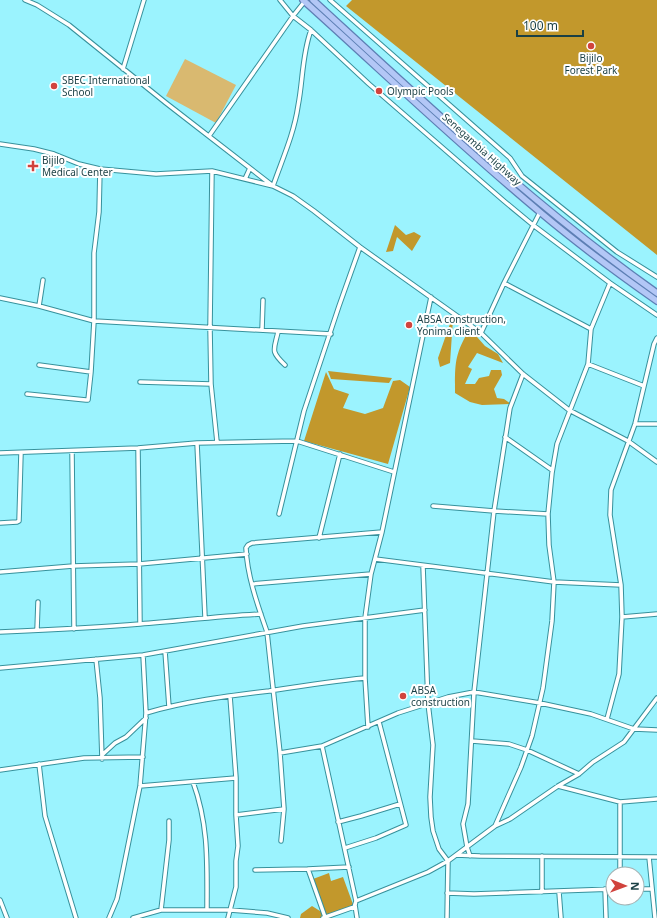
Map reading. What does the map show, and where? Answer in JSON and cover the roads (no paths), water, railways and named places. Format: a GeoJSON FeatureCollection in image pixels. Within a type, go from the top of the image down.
{"type":"FeatureCollection","features":[{"type":"Feature","properties":{"kind":"main road","name":"Senegambia Highway"},"geometry":{"type":"LineString","coordinates":[[313,0],[485,156],[544,207],[602,254],[657,293]]}},
{"type":"Feature","properties":{"kind":"main road","name":"Senegambia Highway"},"geometry":{"type":"LineString","coordinates":[[304,1],[540,212],[604,263],[657,301]]}},
{"type":"Feature","properties":{"kind":"street"},"geometry":{"type":"LineString","coordinates":[[25,0],[37,5],[69,25],[273,186],[293,196],[360,247],[481,333],[523,374],[569,410],[628,441],[657,462]]}},
{"type":"Feature","properties":{"kind":"street"},"geometry":{"type":"LineString","coordinates":[[37,5],[39,0]]}},
{"type":"Feature","properties":{"kind":"street"},"geometry":{"type":"LineString","coordinates":[[123,68],[144,0]]}},
{"type":"Feature","properties":{"kind":"street"},"geometry":{"type":"LineString","coordinates":[[280,0],[293,16],[311,30],[375,89],[533,225],[610,283],[657,315]]}},
{"type":"Feature","properties":{"kind":"street"},"geometry":{"type":"LineString","coordinates":[[330,0],[510,158],[522,176],[617,252],[657,277]]}},
{"type":"Feature","properties":{"kind":"street"},"geometry":{"type":"LineString","coordinates":[[209,136],[304,1]]}},
{"type":"Feature","properties":{"kind":"street"},"geometry":{"type":"LineString","coordinates":[[273,186],[294,126],[307,42],[311,30]]}},
{"type":"Feature","properties":{"kind":"street"},"geometry":{"type":"LineString","coordinates":[[0,145],[34,149],[54,154],[79,164],[100,169],[156,174],[212,171],[273,186]]}},
{"type":"Feature","properties":{"kind":"street"},"geometry":{"type":"LineString","coordinates":[[245,179],[250,168]]}},
{"type":"Feature","properties":{"kind":"street"},"geometry":{"type":"LineString","coordinates":[[27,394],[88,400],[94,320],[94,253],[99,212],[100,169]]}},
{"type":"Feature","properties":{"kind":"street"},"geometry":{"type":"LineString","coordinates":[[212,171],[210,328],[211,384],[217,442]]}},
{"type":"Feature","properties":{"kind":"street"},"geometry":{"type":"LineString","coordinates":[[481,333],[504,283],[540,212]]}},
{"type":"Feature","properties":{"kind":"street"},"geometry":{"type":"LineString","coordinates":[[279,514],[304,411],[360,247]]}},
{"type":"Feature","properties":{"kind":"street"},"geometry":{"type":"LineString","coordinates":[[39,306],[43,280]]}},
{"type":"Feature","properties":{"kind":"street"},"geometry":{"type":"LineString","coordinates":[[504,283],[591,329]]}},
{"type":"Feature","properties":{"kind":"street"},"geometry":{"type":"LineString","coordinates":[[495,826],[527,750],[540,703],[552,621],[554,582],[549,545],[548,514],[552,470],[557,444],[588,364],[591,329],[610,283]]}},
{"type":"Feature","properties":{"kind":"street"},"geometry":{"type":"LineString","coordinates":[[368,726],[365,678],[365,618],[371,574],[382,532],[431,297]]}},
{"type":"Feature","properties":{"kind":"street"},"geometry":{"type":"LineString","coordinates":[[0,298],[94,320],[331,334]]}},
{"type":"Feature","properties":{"kind":"street"},"geometry":{"type":"LineString","coordinates":[[262,330],[263,300]]}},
{"type":"Feature","properties":{"kind":"street"},"geometry":{"type":"LineString","coordinates":[[278,332],[274,352],[285,365]]}},
{"type":"Feature","properties":{"kind":"street"},"geometry":{"type":"LineString","coordinates":[[607,719],[619,674],[622,617],[620,585],[610,515],[611,490],[635,424],[654,344],[657,338]]}},
{"type":"Feature","properties":{"kind":"street"},"geometry":{"type":"LineString","coordinates":[[588,364],[644,386]]}},
{"type":"Feature","properties":{"kind":"street"},"geometry":{"type":"LineString","coordinates":[[39,366],[91,372]]}},
{"type":"Feature","properties":{"kind":"street"},"geometry":{"type":"LineString","coordinates":[[470,856],[463,824],[468,804],[474,692],[494,511],[505,437],[510,408],[523,374]]}},
{"type":"Feature","properties":{"kind":"street"},"geometry":{"type":"LineString","coordinates":[[140,382],[211,384]]}},
{"type":"Feature","properties":{"kind":"street"},"geometry":{"type":"LineString","coordinates":[[635,424],[657,424]]}},
{"type":"Feature","properties":{"kind":"street"},"geometry":{"type":"LineString","coordinates":[[505,437],[552,470]]}},
{"type":"Feature","properties":{"kind":"street"},"geometry":{"type":"LineString","coordinates":[[0,453],[138,448],[217,442],[296,441],[394,472]]}},
{"type":"Feature","properties":{"kind":"street"},"geometry":{"type":"LineString","coordinates":[[198,443],[205,617]]}},
{"type":"Feature","properties":{"kind":"street"},"geometry":{"type":"LineString","coordinates":[[138,448],[140,624]]}},
{"type":"Feature","properties":{"kind":"street"},"geometry":{"type":"LineString","coordinates":[[72,451],[74,629]]}},
{"type":"Feature","properties":{"kind":"street"},"geometry":{"type":"LineString","coordinates":[[0,523],[19,521],[21,453]]}},
{"type":"Feature","properties":{"kind":"street"},"geometry":{"type":"LineString","coordinates":[[318,538],[340,454]]}},
{"type":"Feature","properties":{"kind":"street"},"geometry":{"type":"LineString","coordinates":[[433,506],[548,514]]}},
{"type":"Feature","properties":{"kind":"street"},"geometry":{"type":"LineString","coordinates":[[281,841],[284,809],[268,632],[260,614],[252,584],[247,554],[248,545],[252,543],[382,532]]}},
{"type":"Feature","properties":{"kind":"street"},"geometry":{"type":"LineString","coordinates":[[0,572],[73,566],[139,564],[247,554]]}},
{"type":"Feature","properties":{"kind":"street"},"geometry":{"type":"LineString","coordinates":[[375,559],[554,582],[620,585]]}},
{"type":"Feature","properties":{"kind":"street"},"geometry":{"type":"LineString","coordinates":[[423,566],[428,703],[433,745],[430,797],[433,831],[439,849],[448,861],[447,918]]}},
{"type":"Feature","properties":{"kind":"street"},"geometry":{"type":"LineString","coordinates":[[252,584],[371,574]]}},
{"type":"Feature","properties":{"kind":"street"},"geometry":{"type":"LineString","coordinates":[[37,630],[38,602]]}},
{"type":"Feature","properties":{"kind":"street"},"geometry":{"type":"LineString","coordinates":[[0,668],[143,655],[268,632],[425,610]]}},
{"type":"Feature","properties":{"kind":"street"},"geometry":{"type":"LineString","coordinates":[[0,632],[74,629],[205,617],[260,614]]}},
{"type":"Feature","properties":{"kind":"street"},"geometry":{"type":"LineString","coordinates":[[622,617],[657,614]]}},
{"type":"Feature","properties":{"kind":"street"},"geometry":{"type":"LineString","coordinates":[[165,651],[169,706]]}},
{"type":"Feature","properties":{"kind":"street"},"geometry":{"type":"LineString","coordinates":[[109,918],[117,899],[140,786],[146,718],[143,655]]}},
{"type":"Feature","properties":{"kind":"street"},"geometry":{"type":"LineString","coordinates":[[96,659],[100,698],[102,757]]}},
{"type":"Feature","properties":{"kind":"street"},"geometry":{"type":"LineString","coordinates":[[146,713],[169,706],[230,696],[332,681],[365,678]]}},
{"type":"Feature","properties":{"kind":"street"},"geometry":{"type":"LineString","coordinates":[[280,753],[322,746],[398,713],[448,697],[474,692],[540,703],[607,719],[634,729],[657,730]]}},
{"type":"Feature","properties":{"kind":"street"},"geometry":{"type":"LineString","coordinates":[[228,918],[236,886],[236,861],[238,846],[236,778],[230,696]]}},
{"type":"Feature","properties":{"kind":"street"},"geometry":{"type":"LineString","coordinates":[[308,869],[324,918],[354,907],[356,901],[428,872],[448,861],[495,826],[510,819],[558,786],[579,774],[593,762],[624,742],[657,698]]}},
{"type":"Feature","properties":{"kind":"street"},"geometry":{"type":"LineString","coordinates":[[102,757],[115,743],[126,737],[146,718]]}},
{"type":"Feature","properties":{"kind":"street"},"geometry":{"type":"LineString","coordinates":[[345,848],[376,838],[406,825],[379,722]]}},
{"type":"Feature","properties":{"kind":"street"},"geometry":{"type":"LineString","coordinates":[[472,741],[509,744],[527,750],[579,774]]}},
{"type":"Feature","properties":{"kind":"street"},"geometry":{"type":"LineString","coordinates":[[322,746],[356,901],[355,905],[357,918]]}},
{"type":"Feature","properties":{"kind":"street"},"geometry":{"type":"LineString","coordinates":[[0,770],[84,758],[143,757]]}},
{"type":"Feature","properties":{"kind":"street"},"geometry":{"type":"LineString","coordinates":[[39,764],[45,816],[76,918]]}},
{"type":"Feature","properties":{"kind":"street"},"geometry":{"type":"LineString","coordinates":[[140,786],[236,778]]}},
{"type":"Feature","properties":{"kind":"street"},"geometry":{"type":"LineString","coordinates":[[193,782],[204,822],[206,836],[207,910]]}},
{"type":"Feature","properties":{"kind":"street"},"geometry":{"type":"LineString","coordinates":[[558,786],[620,802],[657,799]]}},
{"type":"Feature","properties":{"kind":"street"},"geometry":{"type":"LineString","coordinates":[[620,802],[620,866]]}},
{"type":"Feature","properties":{"kind":"street"},"geometry":{"type":"LineString","coordinates":[[338,822],[400,804]]}},
{"type":"Feature","properties":{"kind":"street"},"geometry":{"type":"LineString","coordinates":[[236,815],[284,809]]}},
{"type":"Feature","properties":{"kind":"street"},"geometry":{"type":"LineString","coordinates":[[161,910],[169,840],[169,821]]}},
{"type":"Feature","properties":{"kind":"street"},"geometry":{"type":"LineString","coordinates":[[456,855],[657,857]]}},
{"type":"Feature","properties":{"kind":"street"},"geometry":{"type":"LineString","coordinates":[[542,856],[542,892]]}},
{"type":"Feature","properties":{"kind":"street"},"geometry":{"type":"LineString","coordinates":[[649,856],[655,918]]}},
{"type":"Feature","properties":{"kind":"street"},"geometry":{"type":"LineString","coordinates":[[255,870],[348,867]]}},
{"type":"Feature","properties":{"kind":"street"},"geometry":{"type":"LineString","coordinates":[[447,893],[474,894],[559,892],[605,889]]}},
{"type":"Feature","properties":{"kind":"street"},"geometry":{"type":"LineString","coordinates":[[645,889],[652,889]]}},
{"type":"Feature","properties":{"kind":"street"},"geometry":{"type":"LineString","coordinates":[[559,892],[561,918]]}},
{"type":"Feature","properties":{"kind":"street"},"geometry":{"type":"LineString","coordinates":[[0,900],[7,918]]}},
{"type":"Feature","properties":{"kind":"street"},"geometry":{"type":"LineString","coordinates":[[606,906],[606,918]]}},
{"type":"Feature","properties":{"kind":"street"},"geometry":{"type":"LineString","coordinates":[[133,918],[161,910],[230,910],[266,913],[288,918]]}},
{"type":"Feature","properties":{"kind":"street"},"geometry":{"type":"LineString","coordinates":[[0,915],[5,912]]}},
{"type":"Feature","properties":{"kind":"place","name":"Bijilo Forest Park"},"geometry":{"type":"Point","coordinates":[591,46]}},
{"type":"Feature","properties":{"kind":"place","name":"SBEC International School"},"geometry":{"type":"Point","coordinates":[54,86]}},
{"type":"Feature","properties":{"kind":"place","name":"Olympic Pools"},"geometry":{"type":"Point","coordinates":[379,91]}},
{"type":"Feature","properties":{"kind":"place","name":"Bijilo Medical Center"},"geometry":{"type":"Point","coordinates":[33,166]}},
{"type":"Feature","properties":{"kind":"place","name":"ABSA construction, Yonima client"},"geometry":{"type":"Point","coordinates":[409,325]}},
{"type":"Feature","properties":{"kind":"place","name":"ABSA construction"},"geometry":{"type":"Point","coordinates":[403,696]}}]}
